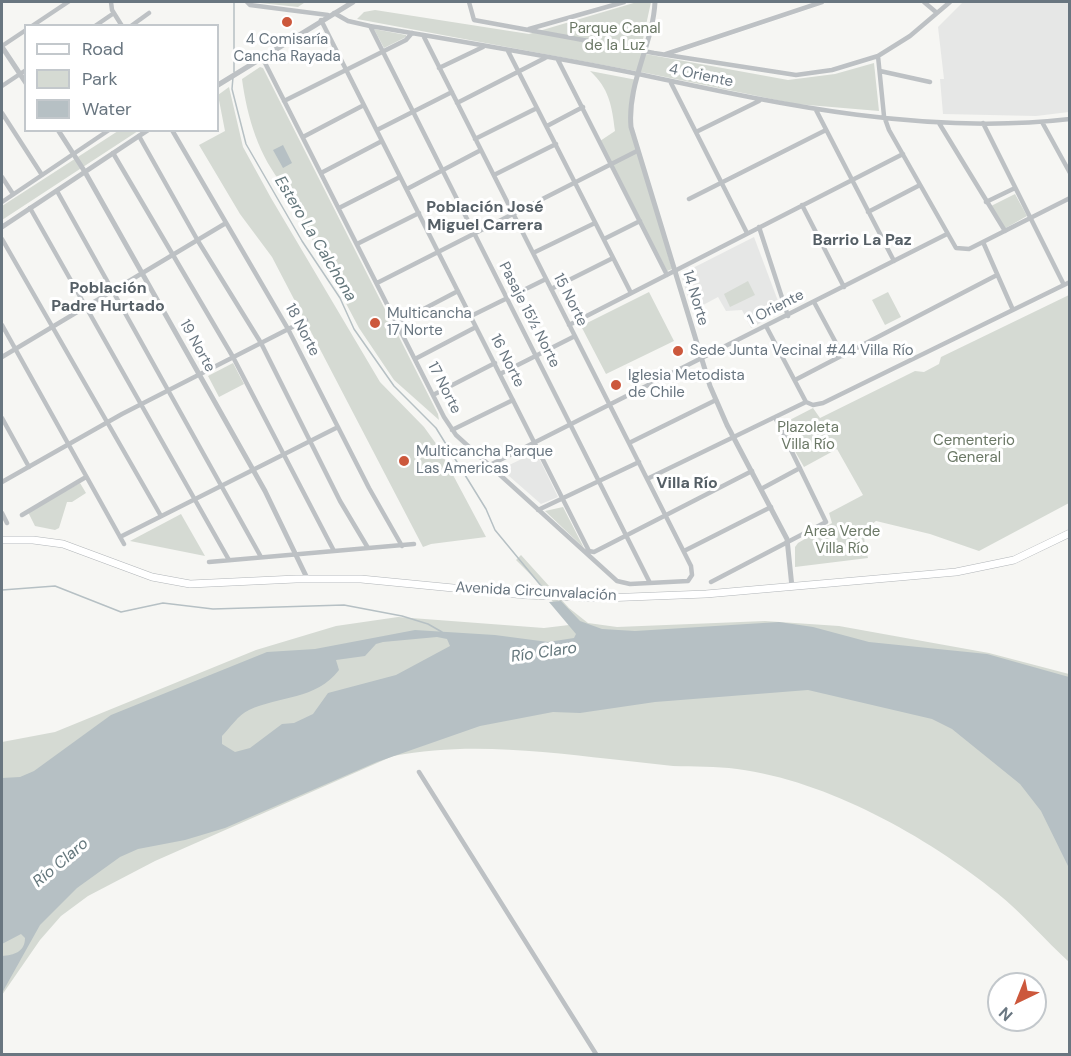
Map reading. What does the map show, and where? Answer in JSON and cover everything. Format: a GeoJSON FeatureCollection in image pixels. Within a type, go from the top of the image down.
{"type":"FeatureCollection","features":[{"type":"Feature","properties":{"kind":"main road","name":"Avenida Circunvalación"},"geometry":{"type":"LineString","coordinates":[[2,540],[33,540],[63,544],[144,574],[182,583],[217,584],[307,578],[382,580],[525,595],[570,597],[673,596],[980,569],[1014,560],[1070,533]]}},
{"type":"Feature","properties":{"kind":"street"},"geometry":{"type":"LineString","coordinates":[[35,24],[68,2]]}},
{"type":"Feature","properties":{"kind":"street"},"geometry":{"type":"LineString","coordinates":[[111,2],[121,24]]}},
{"type":"Feature","properties":{"kind":"street"},"geometry":{"type":"LineString","coordinates":[[219,85],[320,19],[353,2]]}},
{"type":"Feature","properties":{"kind":"street"},"geometry":{"type":"LineString","coordinates":[[469,2],[474,20],[786,75],[839,68],[878,56],[910,36],[950,2]]}},
{"type":"Feature","properties":{"kind":"street"},"geometry":{"type":"LineString","coordinates":[[526,30],[624,2]]}},
{"type":"Feature","properties":{"kind":"street","name":"14 Norte"},"geometry":{"type":"LineString","coordinates":[[655,2],[630,119],[637,151],[701,359],[716,400],[789,543],[792,587]]}},
{"type":"Feature","properties":{"kind":"street"},"geometry":{"type":"LineString","coordinates":[[664,55],[822,2]]}},
{"type":"Feature","properties":{"kind":"street"},"geometry":{"type":"LineString","coordinates":[[924,2],[937,13]]}},
{"type":"Feature","properties":{"kind":"street","name":"4 Oriente"},"geometry":{"type":"LineString","coordinates":[[248,3],[331,14],[370,26],[638,74],[759,101],[816,110],[939,123],[1042,122],[1070,119]]}},
{"type":"Feature","properties":{"kind":"street"},"geometry":{"type":"LineString","coordinates":[[98,24],[114,13]]}},
{"type":"Feature","properties":{"kind":"street"},"geometry":{"type":"LineString","coordinates":[[134,24],[149,13]]}},
{"type":"Feature","properties":{"kind":"street","name":"16 Norte"},"geometry":{"type":"LineString","coordinates":[[320,19],[591,552],[626,535]]}},
{"type":"Feature","properties":{"kind":"street","name":"Pasaje 15½ Norte"},"geometry":{"type":"LineString","coordinates":[[370,26],[650,583]]}},
{"type":"Feature","properties":{"kind":"street"},"geometry":{"type":"LineString","coordinates":[[24,31],[2,47],[24,80]]}},
{"type":"Feature","properties":{"kind":"street"},"geometry":{"type":"LineString","coordinates":[[285,100],[346,70],[412,33]]}},
{"type":"Feature","properties":{"kind":"street","name":"15 Norte"},"geometry":{"type":"LineString","coordinates":[[423,35],[693,569],[691,577]]}},
{"type":"Feature","properties":{"kind":"street"},"geometry":{"type":"LineString","coordinates":[[439,68],[483,46]]}},
{"type":"Feature","properties":{"kind":"street"},"geometry":{"type":"LineString","coordinates":[[508,51],[631,293]]}},
{"type":"Feature","properties":{"kind":"street"},"geometry":{"type":"LineString","coordinates":[[878,56],[884,116],[889,130],[954,246],[961,250],[983,242],[1070,198]]}},
{"type":"Feature","properties":{"kind":"street","name":"17 Norte"},"geometry":{"type":"LineString","coordinates":[[262,57],[452,430],[613,579],[625,584],[685,582],[691,577]]}},
{"type":"Feature","properties":{"kind":"street"},"geometry":{"type":"LineString","coordinates":[[457,103],[545,58]]}},
{"type":"Feature","properties":{"kind":"street"},"geometry":{"type":"LineString","coordinates":[[558,60],[667,274]]}},
{"type":"Feature","properties":{"kind":"street"},"geometry":{"type":"LineString","coordinates":[[2,86],[24,71]]}},
{"type":"Feature","properties":{"kind":"street"},"geometry":{"type":"LineString","coordinates":[[880,71],[930,82]]}},
{"type":"Feature","properties":{"kind":"street"},"geometry":{"type":"LineString","coordinates":[[671,83],[747,233]]}},
{"type":"Feature","properties":{"kind":"street"},"geometry":{"type":"LineString","coordinates":[[377,130],[452,92]]}},
{"type":"Feature","properties":{"kind":"street"},"geometry":{"type":"LineString","coordinates":[[696,132],[759,101]]}},
{"type":"Feature","properties":{"kind":"street"},"geometry":{"type":"LineString","coordinates":[[303,137],[364,105]]}},
{"type":"Feature","properties":{"kind":"street"},"geometry":{"type":"LineString","coordinates":[[547,126],[583,107]]}},
{"type":"Feature","properties":{"kind":"street"},"geometry":{"type":"LineString","coordinates":[[475,139],[537,108]]}},
{"type":"Feature","properties":{"kind":"street"},"geometry":{"type":"LineString","coordinates":[[816,110],[894,261]]}},
{"type":"Feature","properties":{"kind":"street"},"geometry":{"type":"LineString","coordinates":[[2,113],[42,175]]}},
{"type":"Feature","properties":{"kind":"street"},"geometry":{"type":"LineString","coordinates":[[1042,122],[1070,173]]}},
{"type":"Feature","properties":{"kind":"street"},"geometry":{"type":"LineString","coordinates":[[939,123],[1005,231]]}},
{"type":"Feature","properties":{"kind":"street"},"geometry":{"type":"LineString","coordinates":[[983,123],[1064,285]]}},
{"type":"Feature","properties":{"kind":"street"},"geometry":{"type":"LineString","coordinates":[[689,199],[826,130]]}},
{"type":"Feature","properties":{"kind":"street","name":"19 Norte"},"geometry":{"type":"LineString","coordinates":[[59,132],[86,172],[253,470],[307,578]]}},
{"type":"Feature","properties":{"kind":"street"},"geometry":{"type":"LineString","coordinates":[[2,202],[105,132]]}},
{"type":"Feature","properties":{"kind":"street"},"geometry":{"type":"LineString","coordinates":[[2,226],[145,132]]}},
{"type":"Feature","properties":{"kind":"street","name":"18 Norte"},"geometry":{"type":"LineString","coordinates":[[173,132],[288,329],[402,546]]}},
{"type":"Feature","properties":{"kind":"street"},"geometry":{"type":"LineString","coordinates":[[139,136],[198,241],[261,343],[368,549]]}},
{"type":"Feature","properties":{"kind":"street"},"geometry":{"type":"LineString","coordinates":[[321,173],[382,141]]}},
{"type":"Feature","properties":{"kind":"street"},"geometry":{"type":"LineString","coordinates":[[494,175],[556,144]]}},
{"type":"Feature","properties":{"kind":"street"},"geometry":{"type":"LineString","coordinates":[[407,189],[481,150]]}},
{"type":"Feature","properties":{"kind":"street"},"geometry":{"type":"LineString","coordinates":[[377,284],[637,151]]}},
{"type":"Feature","properties":{"kind":"street"},"geometry":{"type":"LineString","coordinates":[[113,153],[233,357],[334,551]]}},
{"type":"Feature","properties":{"kind":"street"},"geometry":{"type":"LineString","coordinates":[[569,325],[903,154]]}},
{"type":"Feature","properties":{"kind":"street"},"geometry":{"type":"LineString","coordinates":[[2,177],[13,194]]}},
{"type":"Feature","properties":{"kind":"street"},"geometry":{"type":"LineString","coordinates":[[339,208],[400,177]]}},
{"type":"Feature","properties":{"kind":"street"},"geometry":{"type":"LineString","coordinates":[[868,212],[920,185]]}},
{"type":"Feature","properties":{"kind":"street"},"geometry":{"type":"LineString","coordinates":[[986,202],[1015,188]]}},
{"type":"Feature","properties":{"kind":"street"},"geometry":{"type":"LineString","coordinates":[[57,191],[261,557]]}},
{"type":"Feature","properties":{"kind":"street"},"geometry":{"type":"LineString","coordinates":[[802,205],[844,287]]}},
{"type":"Feature","properties":{"kind":"street"},"geometry":{"type":"LineString","coordinates":[[30,208],[229,560]]}},
{"type":"Feature","properties":{"kind":"street"},"geometry":{"type":"LineString","coordinates":[[357,244],[419,213]]}},
{"type":"Feature","properties":{"kind":"street"},"geometry":{"type":"LineString","coordinates":[[604,240],[640,221]]}},
{"type":"Feature","properties":{"kind":"street"},"geometry":{"type":"LineString","coordinates":[[2,357],[88,308],[226,223]]}},
{"type":"Feature","properties":{"kind":"street"},"geometry":{"type":"LineString","coordinates":[[533,253],[595,223]]}},
{"type":"Feature","properties":{"kind":"street"},"geometry":{"type":"LineString","coordinates":[[759,227],[788,315]]}},
{"type":"Feature","properties":{"kind":"street","name":"1 Oriente"},"geometry":{"type":"LineString","coordinates":[[489,466],[947,234]]}},
{"type":"Feature","properties":{"kind":"street"},"geometry":{"type":"LineString","coordinates":[[2,239],[161,516]]}},
{"type":"Feature","properties":{"kind":"street"},"geometry":{"type":"LineString","coordinates":[[983,242],[1013,310]]}},
{"type":"Feature","properties":{"kind":"street"},"geometry":{"type":"LineString","coordinates":[[551,289],[614,258]]}},
{"type":"Feature","properties":{"kind":"street"},"geometry":{"type":"LineString","coordinates":[[795,380],[997,275]]}},
{"type":"Feature","properties":{"kind":"street"},"geometry":{"type":"LineString","coordinates":[[471,316],[546,279]]}},
{"type":"Feature","properties":{"kind":"street"},"geometry":{"type":"LineString","coordinates":[[766,327],[806,402],[813,405],[823,403],[1070,282]]}},
{"type":"Feature","properties":{"kind":"street"},"geometry":{"type":"LineString","coordinates":[[397,323],[458,291]]}},
{"type":"Feature","properties":{"kind":"street"},"geometry":{"type":"LineString","coordinates":[[814,302],[843,356]]}},
{"type":"Feature","properties":{"kind":"street"},"geometry":{"type":"LineString","coordinates":[[2,482],[107,422],[306,320]]}},
{"type":"Feature","properties":{"kind":"street"},"geometry":{"type":"LineString","coordinates":[[2,325],[124,544]]}},
{"type":"Feature","properties":{"kind":"street"},"geometry":{"type":"LineString","coordinates":[[415,358],[476,327]]}},
{"type":"Feature","properties":{"kind":"street"},"geometry":{"type":"LineString","coordinates":[[500,374],[575,336]]}},
{"type":"Feature","properties":{"kind":"street"},"geometry":{"type":"LineString","coordinates":[[433,395],[495,363]]}},
{"type":"Feature","properties":{"kind":"street"},"geometry":{"type":"LineString","coordinates":[[452,430],[513,400]]}},
{"type":"Feature","properties":{"kind":"street"},"geometry":{"type":"LineString","coordinates":[[629,443],[716,400]]}},
{"type":"Feature","properties":{"kind":"street"},"geometry":{"type":"LineString","coordinates":[[647,480],[806,402]]}},
{"type":"Feature","properties":{"kind":"street"},"geometry":{"type":"LineString","coordinates":[[711,582],[826,522],[775,417]]}},
{"type":"Feature","properties":{"kind":"street"},"geometry":{"type":"LineString","coordinates":[[2,418],[29,467]]}},
{"type":"Feature","properties":{"kind":"street"},"geometry":{"type":"LineString","coordinates":[[120,537],[338,427]]}},
{"type":"Feature","properties":{"kind":"street"},"geometry":{"type":"LineString","coordinates":[[538,510],[639,462]]}},
{"type":"Feature","properties":{"kind":"street"},"geometry":{"type":"LineString","coordinates":[[761,489],[800,468]]}},
{"type":"Feature","properties":{"kind":"street"},"geometry":{"type":"LineString","coordinates":[[626,535],[752,471]]}},
{"type":"Feature","properties":{"kind":"street"},"geometry":{"type":"LineString","coordinates":[[22,514],[87,477]]}},
{"type":"Feature","properties":{"kind":"street"},"geometry":{"type":"LineString","coordinates":[[684,551],[771,507]]}},
{"type":"Feature","properties":{"kind":"street"},"geometry":{"type":"LineString","coordinates":[[2,513],[7,523]]}},
{"type":"Feature","properties":{"kind":"street"},"geometry":{"type":"LineString","coordinates":[[209,562],[414,544]]}},
{"type":"Feature","properties":{"kind":"street"},"geometry":{"type":"LineString","coordinates":[[419,772],[596,1054]]}},
{"type":"Feature","properties":{"kind":"shaded area"},"geometry":{"type":"Polygon","coordinates":[[[963,2],[1068,2],[1069,112],[1036,116],[943,114],[940,79],[944,79],[938,27],[963,2]]]}},
{"type":"Feature","properties":{"kind":"shaded area"},"geometry":{"type":"Polygon","coordinates":[[[754,237],[781,309],[779,313],[751,328],[742,310],[726,311],[718,297],[692,311],[681,274],[754,237]]]}},
{"type":"Feature","properties":{"kind":"shaded area"},"geometry":{"type":"Polygon","coordinates":[[[536,452],[558,497],[541,504],[501,469],[536,452]]]}},
{"type":"Feature","properties":{"kind":"green space"},"geometry":{"type":"Polygon","coordinates":[[[251,2],[313,2],[304,3],[298,7],[251,2]]]}},
{"type":"Feature","properties":{"kind":"green space","name":"Parque Canal de la Luz"},"geometry":{"type":"Polygon","coordinates":[[[637,2],[651,2],[640,53],[788,80],[835,74],[874,63],[879,111],[796,104],[646,73],[357,19],[364,12],[375,10],[529,34],[637,2]]]}},
{"type":"Feature","properties":{"kind":"green space"},"geometry":{"type":"Polygon","coordinates":[[[374,29],[406,35],[406,37],[384,48],[374,29]]]}},
{"type":"Feature","properties":{"kind":"green space"},"geometry":{"type":"Polygon","coordinates":[[[260,67],[263,68],[439,420],[394,380],[359,328],[284,186],[275,175],[261,149],[247,108],[242,79],[260,67]]]}},
{"type":"Feature","properties":{"kind":"green space"},"geometry":{"type":"Polygon","coordinates":[[[590,71],[637,80],[629,120],[672,269],[667,271],[600,141],[615,131],[614,122],[611,106],[602,84],[590,71]]]}},
{"type":"Feature","properties":{"kind":"green space"},"geometry":{"type":"Polygon","coordinates":[[[229,87],[243,147],[271,198],[380,382],[424,427],[437,445],[486,537],[423,547],[272,257],[240,214],[199,145],[225,131],[219,94],[229,87]]]}},
{"type":"Feature","properties":{"kind":"green space"},"geometry":{"type":"Polygon","coordinates":[[[116,132],[136,132],[2,220],[2,206],[116,132]]]}},
{"type":"Feature","properties":{"kind":"green space"},"geometry":{"type":"Polygon","coordinates":[[[1015,194],[1027,216],[1004,229],[991,206],[1015,194]]]}},
{"type":"Feature","properties":{"kind":"green space"},"geometry":{"type":"Polygon","coordinates":[[[748,281],[755,295],[730,307],[724,294],[748,281]]]}},
{"type":"Feature","properties":{"kind":"green space"},"geometry":{"type":"Polygon","coordinates":[[[649,292],[674,341],[606,374],[581,326],[649,292]]]}},
{"type":"Feature","properties":{"kind":"green space"},"geometry":{"type":"Polygon","coordinates":[[[888,292],[901,317],[885,325],[872,300],[888,292]]]}},
{"type":"Feature","properties":{"kind":"green space","name":"Cementerio General"},"geometry":{"type":"Polygon","coordinates":[[[1069,295],[1069,503],[979,551],[930,534],[876,521],[867,529],[864,537],[868,558],[795,567],[795,547],[798,543],[832,523],[829,513],[863,495],[837,449],[804,467],[780,425],[813,408],[820,418],[915,371],[924,372],[939,364],[941,357],[1069,295]]]}},
{"type":"Feature","properties":{"kind":"green space"},"geometry":{"type":"Polygon","coordinates":[[[233,363],[244,384],[219,397],[208,376],[233,363]]]}},
{"type":"Feature","properties":{"kind":"green space"},"geometry":{"type":"Polygon","coordinates":[[[80,483],[86,493],[72,502],[67,502],[59,528],[55,530],[35,526],[28,512],[80,483]]]}},
{"type":"Feature","properties":{"kind":"green space"},"geometry":{"type":"Polygon","coordinates":[[[563,507],[584,548],[545,511],[563,507]]]}},
{"type":"Feature","properties":{"kind":"green space"},"geometry":{"type":"Polygon","coordinates":[[[181,514],[205,556],[130,541],[181,514]]]}},
{"type":"Feature","properties":{"kind":"green space"},"geometry":{"type":"Polygon","coordinates":[[[521,555],[569,608],[588,623],[617,627],[765,621],[839,626],[989,653],[1069,674],[1069,962],[1007,901],[939,851],[874,814],[806,785],[771,775],[729,768],[673,766],[502,749],[447,749],[393,756],[155,861],[88,896],[61,916],[40,940],[2,995],[2,742],[55,732],[256,650],[336,626],[398,617],[544,628],[569,625],[541,585],[516,560],[521,555]]]}},
{"type":"Feature","properties":{"kind":"water"},"geometry":{"type":"Polygon","coordinates":[[[283,145],[292,163],[283,168],[273,150],[283,145]]]}},
{"type":"Feature","properties":{"kind":"water","name":"Río Claro"},"geometry":{"type":"Polygon","coordinates":[[[561,601],[580,621],[602,629],[635,631],[779,622],[813,627],[869,642],[987,654],[1069,677],[1069,868],[1041,811],[1020,784],[952,729],[932,719],[808,690],[655,702],[580,713],[553,712],[480,726],[377,762],[225,828],[185,840],[138,849],[120,857],[77,888],[40,925],[2,993],[2,956],[21,950],[25,938],[21,934],[2,944],[2,778],[20,777],[34,771],[111,715],[267,652],[315,649],[415,630],[495,635],[548,642],[574,638],[576,634],[549,602],[561,601]],[[437,637],[383,642],[376,644],[365,656],[336,660],[339,670],[330,680],[308,692],[261,705],[245,712],[222,736],[222,744],[235,752],[250,748],[282,724],[294,723],[313,714],[328,693],[396,675],[450,646],[447,639],[437,637]]]}},
{"type":"Feature","properties":{"kind":"waterway","name":"Estero La Calchona"},"geometry":{"type":"LineString","coordinates":[[234,2],[234,72]]}},
{"type":"Feature","properties":{"kind":"waterway","name":"Estero La Calchona"},"geometry":{"type":"LineString","coordinates":[[233,77],[232,89],[246,144],[302,241],[340,298],[354,329],[394,386],[436,428],[486,509],[495,530],[547,593]]}},
{"type":"Feature","properties":{"kind":"waterway"},"geometry":{"type":"LineString","coordinates":[[2,590],[55,586],[121,612],[163,603],[213,609],[344,605],[402,616],[428,624],[442,632]]}},
{"type":"Feature","properties":{"kind":"place","name":"4 Comisaría Cancha Rayada"},"geometry":{"type":"Point","coordinates":[287,22]}},
{"type":"Feature","properties":{"kind":"place","name":"Multicancha 17 Norte"},"geometry":{"type":"Point","coordinates":[375,323]}},
{"type":"Feature","properties":{"kind":"place","name":"Sede Junta Vecinal #44 Villa Río"},"geometry":{"type":"Point","coordinates":[678,351]}},
{"type":"Feature","properties":{"kind":"place","name":"Iglesia Metodista de Chile"},"geometry":{"type":"Point","coordinates":[616,385]}},
{"type":"Feature","properties":{"kind":"place","name":"Multicancha Parque Las Americas"},"geometry":{"type":"Point","coordinates":[404,461]}},
{"type":"Feature","properties":{"kind":"district","name":"Población José Miguel Carrera"},"geometry":{"type":"Point","coordinates":[485,217]}},
{"type":"Feature","properties":{"kind":"district","name":"Barrio La Paz"},"geometry":{"type":"Point","coordinates":[862,241]}},
{"type":"Feature","properties":{"kind":"district","name":"Población Padre Hurtado"},"geometry":{"type":"Point","coordinates":[108,298]}},
{"type":"Feature","properties":{"kind":"district","name":"Villa Río"},"geometry":{"type":"Point","coordinates":[687,484]}},
{"type":"Feature","properties":{"kind":"park label","name":"Plazoleta Villa Río"},"geometry":{"type":"Point","coordinates":[808,436]}},
{"type":"Feature","properties":{"kind":"park label","name":"Area Verde Villa Río"},"geometry":{"type":"Point","coordinates":[842,540]}}]}
